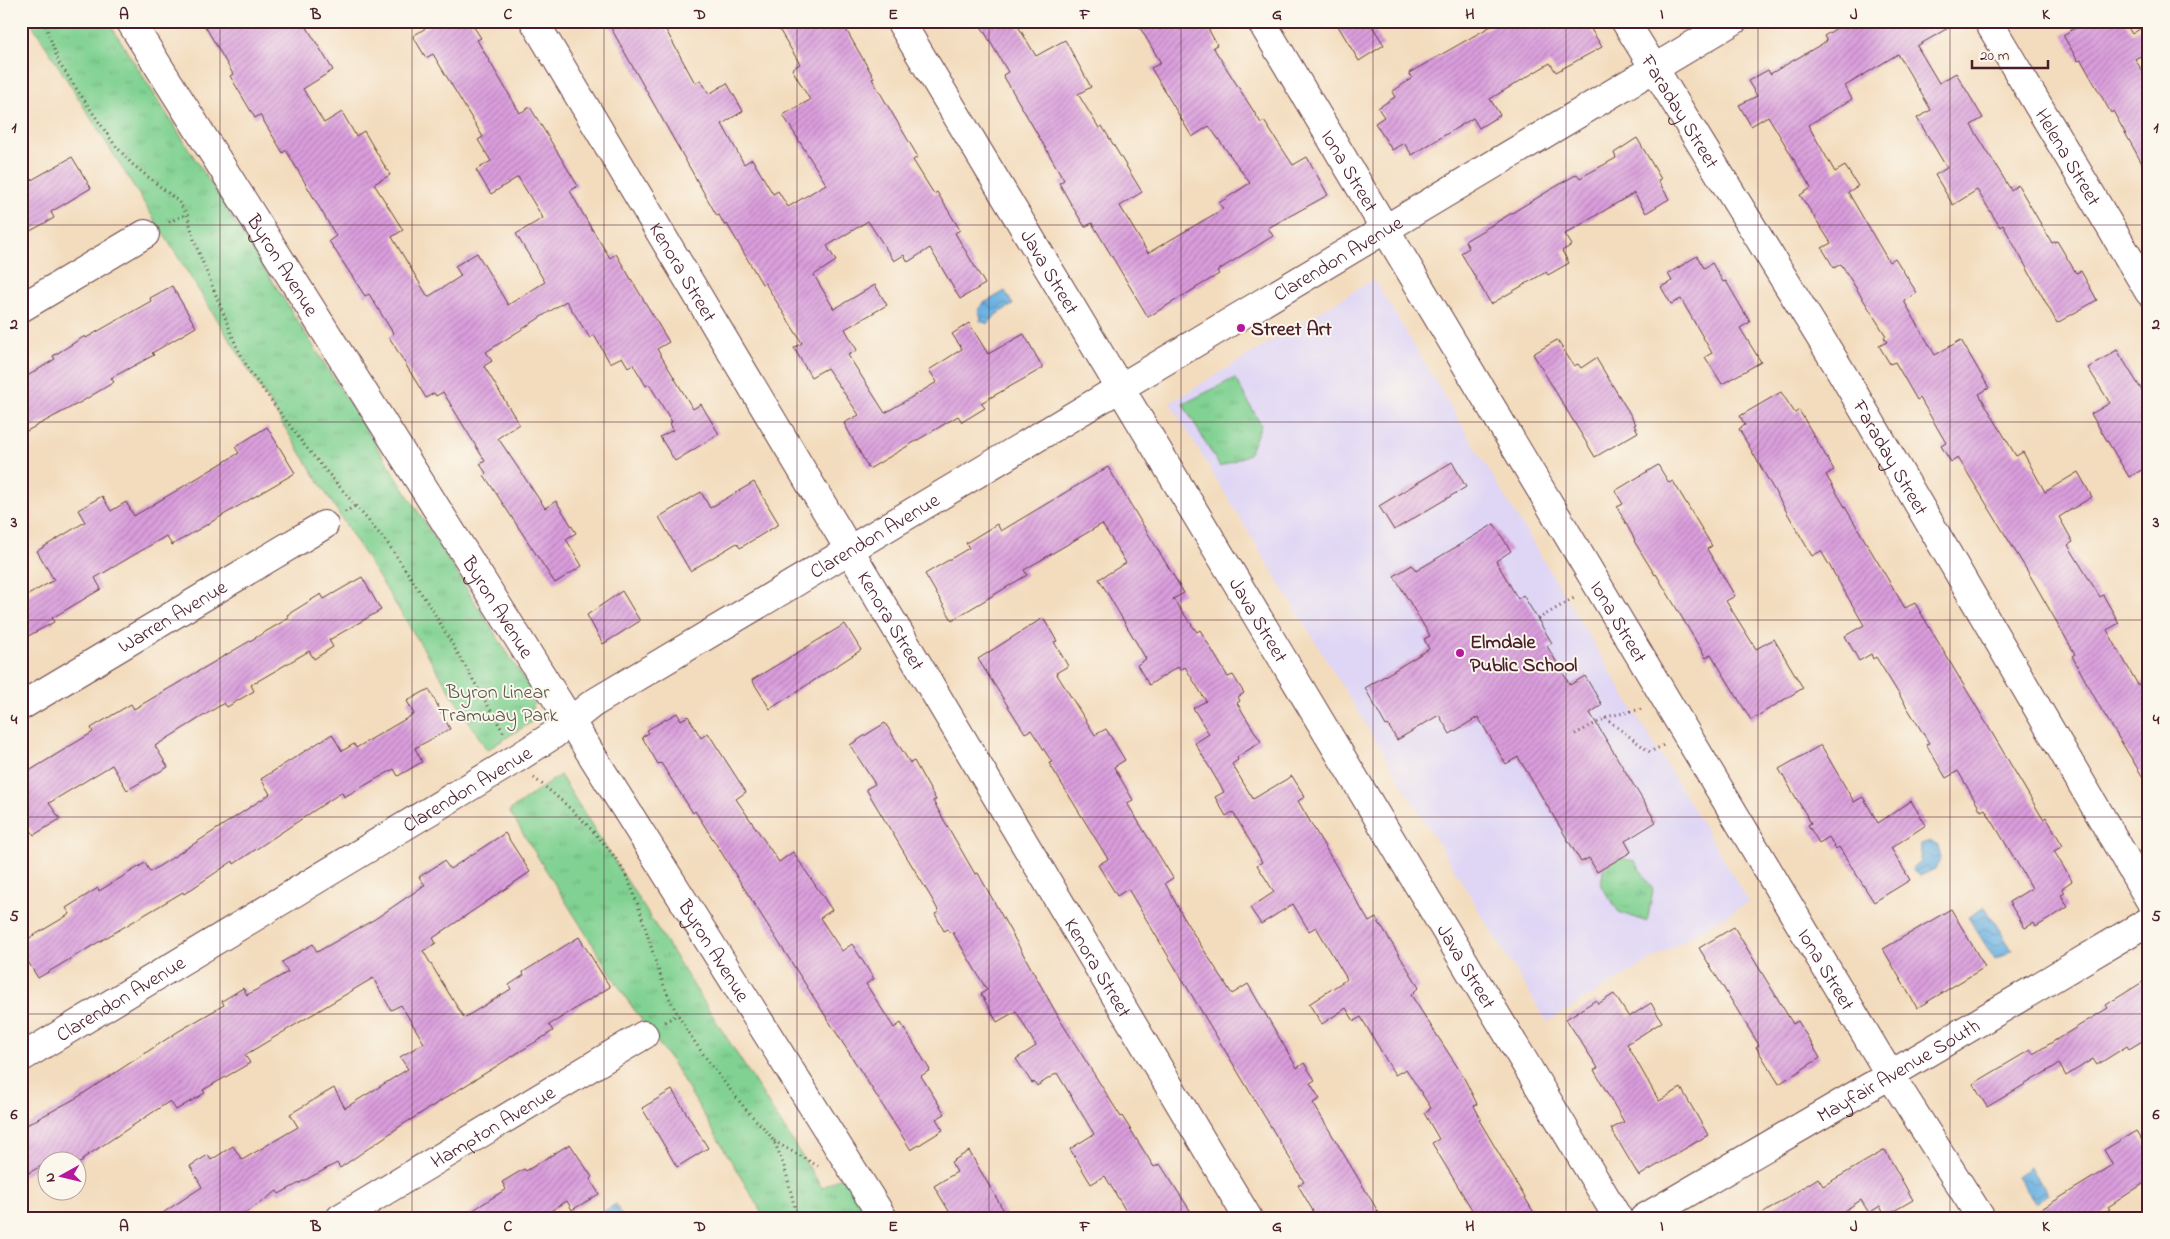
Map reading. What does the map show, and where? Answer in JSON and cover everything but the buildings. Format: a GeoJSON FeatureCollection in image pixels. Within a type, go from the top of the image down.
{"type":"FeatureCollection","features":[{"type":"Feature","properties":{"kind":"street","name":"Byron Avenue"},"geometry":{"type":"LineString","coordinates":[[130,21],[883,1218]]}},
{"type":"Feature","properties":{"kind":"street","name":"Kenora Street"},"geometry":{"type":"LineString","coordinates":[[534,21],[1248,1218]]}},
{"type":"Feature","properties":{"kind":"street","name":"Java Street"},"geometry":{"type":"LineString","coordinates":[[900,21],[1618,1218]]}},
{"type":"Feature","properties":{"kind":"street","name":"Iona Street"},"geometry":{"type":"LineString","coordinates":[[1260,21],[1890,1075],[1980,1218]]}},
{"type":"Feature","properties":{"kind":"street","name":"Faraday Street"},"geometry":{"type":"LineString","coordinates":[[1625,21],[1839,368],[2149,899]]}},
{"type":"Feature","properties":{"kind":"street","name":"Clarendon Avenue"},"geometry":{"type":"LineString","coordinates":[[21,1058],[519,757],[592,704],[1733,21]]}},
{"type":"Feature","properties":{"kind":"street","name":"Helena Street"},"geometry":{"type":"LineString","coordinates":[[1988,21],[2149,292]]}},
{"type":"Feature","properties":{"kind":"street"},"geometry":{"type":"LineString","coordinates":[[21,308],[145,234]]}},
{"type":"Feature","properties":{"kind":"street","name":"Warren Avenue"},"geometry":{"type":"LineString","coordinates":[[21,706],[324,525]]}},
{"type":"Feature","properties":{"kind":"street","name":"Mayfair Avenue South"},"geometry":{"type":"LineString","coordinates":[[1644,1218],[2149,921]]}},
{"type":"Feature","properties":{"kind":"street","name":"Hampton Avenue"},"geometry":{"type":"LineString","coordinates":[[340,1218],[644,1035]]}},
{"type":"Feature","properties":{"kind":"path"},"geometry":{"type":"LineString","coordinates":[[44,21],[59,63],[114,144],[132,164],[178,201],[186,214],[195,243],[236,345],[250,372],[305,446],[389,545],[433,610],[460,662],[532,776],[548,788],[622,865],[668,996],[698,1048],[747,1111],[762,1124],[773,1141],[781,1158],[797,1218]]}},
{"type":"Feature","properties":{"kind":"path"},"geometry":{"type":"LineString","coordinates":[[1538,620],[1596,584]]}},
{"type":"Feature","properties":{"kind":"path"},"geometry":{"type":"LineString","coordinates":[[1575,734],[1605,718],[1623,713]]}},
{"type":"Feature","properties":{"kind":"path"},"geometry":{"type":"LineString","coordinates":[[1605,718],[1650,752],[1671,741]]}},
{"type":"Feature","properties":{"kind":"shaded area","name":"Elmdale Public School"},"geometry":{"type":"Polygon","coordinates":[[[1374,279],[1749,902],[1547,1022],[1170,403],[1374,279]]]}},
{"type":"Feature","properties":{"kind":"green space","name":"Byron Linear Tramway Park"},"geometry":{"type":"Polygon","coordinates":[[[30,21],[108,21],[537,700],[533,702],[533,721],[487,750],[30,21]]]}},
{"type":"Feature","properties":{"kind":"green space"},"geometry":{"type":"Polygon","coordinates":[[[1235,378],[1261,425],[1249,454],[1220,467],[1183,404],[1235,378]]]}},
{"type":"Feature","properties":{"kind":"green space","name":"Byron Linear Tramway Park"},"geometry":{"type":"Polygon","coordinates":[[[560,775],[822,1188],[844,1175],[872,1218],[765,1218],[674,1065],[628,1001],[509,811],[560,775]]]}},
{"type":"Feature","properties":{"kind":"green space"},"geometry":{"type":"Polygon","coordinates":[[[1605,855],[1635,861],[1653,890],[1647,922],[1619,912],[1601,886],[1605,855]]]}},
{"type":"Feature","properties":{"kind":"water"},"geometry":{"type":"Polygon","coordinates":[[[1005,291],[1013,305],[997,314],[988,324],[980,321],[981,317],[978,311],[982,304],[1005,291]]]}},
{"type":"Feature","properties":{"kind":"water"},"geometry":{"type":"Polygon","coordinates":[[[1930,841],[1938,846],[1941,859],[1935,869],[1920,876],[1912,868],[1920,861],[1921,844],[1930,841]]]}},
{"type":"Feature","properties":{"kind":"water"},"geometry":{"type":"Polygon","coordinates":[[[1985,907],[2012,950],[1995,960],[1968,917],[1985,907]]]}},
{"type":"Feature","properties":{"kind":"water"},"geometry":{"type":"Polygon","coordinates":[[[2030,1167],[2048,1194],[2035,1203],[2017,1176],[2030,1167]]]}},
{"type":"Feature","properties":{"kind":"water"},"geometry":{"type":"Polygon","coordinates":[[[616,1204],[623,1218],[592,1218],[616,1204]]]}},
{"type":"Feature","properties":{"kind":"place","name":"Street Art"},"geometry":{"type":"Point","coordinates":[1241,328]}},
{"type":"Feature","properties":{"kind":"place","name":"Elmdale Public School"},"geometry":{"type":"Point","coordinates":[1460,653]}}]}
